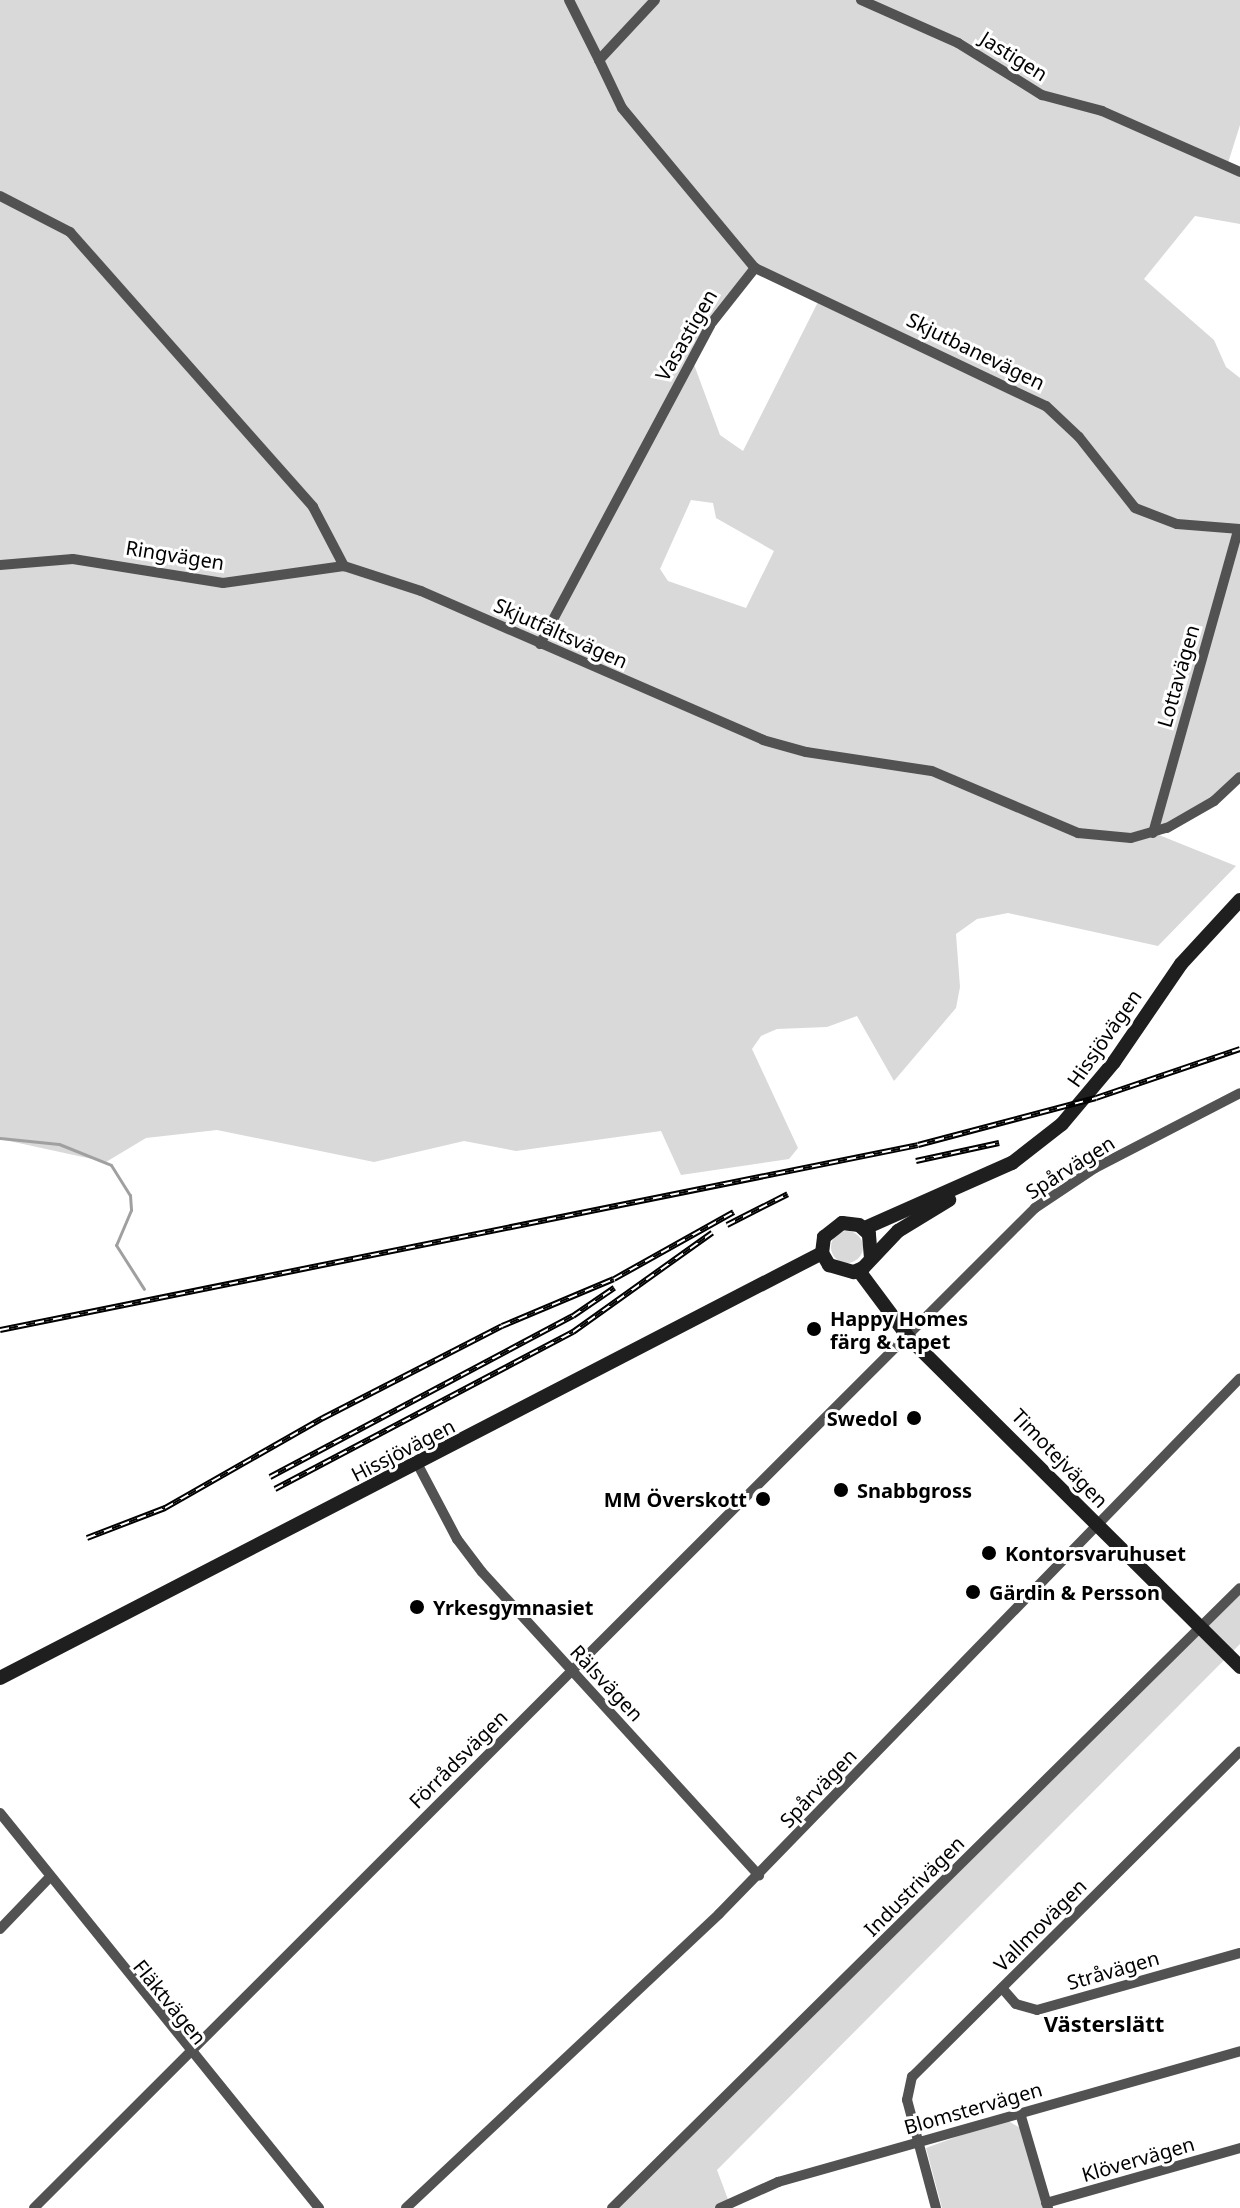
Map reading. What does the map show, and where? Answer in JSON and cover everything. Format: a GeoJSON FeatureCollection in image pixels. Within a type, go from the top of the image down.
{"type":"FeatureCollection","features":[{"type":"Feature","properties":{"kind":"main road","name":"Hissjövägen"},"geometry":{"type":"LineString","coordinates":[[865,1228],[1012,1163],[1062,1124],[1114,1062],[1181,964],[1240,900]]}},
{"type":"Feature","properties":{"kind":"main road","name":"Hissjövägen"},"geometry":{"type":"LineString","coordinates":[[871,1258],[914,1220],[982,1178]]}},
{"type":"Feature","properties":{"kind":"main road"},"geometry":{"type":"LineString","coordinates":[[850,1222],[865,1228],[873,1245],[871,1258],[859,1271],[835,1270],[822,1253],[824,1237],[833,1226],[850,1222]]}},
{"type":"Feature","properties":{"kind":"main road","name":"Hissjövägen"},"geometry":{"type":"LineString","coordinates":[[0,1678],[418,1465],[822,1253]]}},
{"type":"Feature","properties":{"kind":"main road","name":"Timotejvägen"},"geometry":{"type":"LineString","coordinates":[[859,1271],[909,1338],[1240,1667]]}},
{"type":"Feature","properties":{"kind":"street"},"geometry":{"type":"LineString","coordinates":[[569,0],[622,108],[755,268]]}},
{"type":"Feature","properties":{"kind":"street"},"geometry":{"type":"LineString","coordinates":[[599,60],[655,0]]}},
{"type":"Feature","properties":{"kind":"street","name":"Jastigen"},"geometry":{"type":"LineString","coordinates":[[861,0],[958,43],[1042,95],[1102,111],[1240,172]]}},
{"type":"Feature","properties":{"kind":"street"},"geometry":{"type":"LineString","coordinates":[[0,196],[70,232],[313,507],[344,566]]}},
{"type":"Feature","properties":{"kind":"street","name":"Skjutbanevägen"},"geometry":{"type":"LineString","coordinates":[[755,268],[1046,406],[1079,437],[1135,508],[1177,524],[1239,530]]}},
{"type":"Feature","properties":{"kind":"street","name":"Vasastigen"},"geometry":{"type":"LineString","coordinates":[[540,644],[710,325],[755,268]]}},
{"type":"Feature","properties":{"kind":"street","name":"Lottavägen"},"geometry":{"type":"LineString","coordinates":[[1153,833],[1239,530]]}},
{"type":"Feature","properties":{"kind":"street","name":"Ringvägen"},"geometry":{"type":"LineString","coordinates":[[0,565],[73,559],[223,583],[344,566]]}},
{"type":"Feature","properties":{"kind":"street","name":"Skjutfältsvägen"},"geometry":{"type":"LineString","coordinates":[[344,566],[421,591],[784,747],[932,771],[1078,833],[1105,838],[1153,833],[1193,816],[1240,777]]}},
{"type":"Feature","properties":{"kind":"street","name":"Spårvägen"},"geometry":{"type":"LineString","coordinates":[[909,1338],[993,1246],[1050,1196],[1240,1093]]}},
{"type":"Feature","properties":{"kind":"street","name":"Förrådsvägen"},"geometry":{"type":"LineString","coordinates":[[34,2208],[909,1338]]}},
{"type":"Feature","properties":{"kind":"street","name":"Spårvägen"},"geometry":{"type":"LineString","coordinates":[[406,2208],[759,1875],[1240,1378]]}},
{"type":"Feature","properties":{"kind":"street","name":"Rälsvägen"},"geometry":{"type":"LineString","coordinates":[[418,1465],[457,1539],[571,1671],[759,1875]]}},
{"type":"Feature","properties":{"kind":"street","name":"Industrivägen"},"geometry":{"type":"LineString","coordinates":[[612,2208],[1240,1588]]}},
{"type":"Feature","properties":{"kind":"street","name":"Vallmovägen"},"geometry":{"type":"LineString","coordinates":[[936,2208],[907,2100],[912,2077],[1240,1751]]}},
{"type":"Feature","properties":{"kind":"street","name":"Fläktvägen"},"geometry":{"type":"LineString","coordinates":[[0,1813],[48,1879],[319,2208]]}},
{"type":"Feature","properties":{"kind":"street"},"geometry":{"type":"LineString","coordinates":[[0,1929],[48,1879]]}},
{"type":"Feature","properties":{"kind":"street","name":"Stråvägen"},"geometry":{"type":"LineString","coordinates":[[1002,1988],[1016,2004],[1037,2010],[1240,1953]]}},
{"type":"Feature","properties":{"kind":"street","name":"Blomstervägen"},"geometry":{"type":"LineString","coordinates":[[720,2208],[753,2190],[1240,2051]]}},
{"type":"Feature","properties":{"kind":"street"},"geometry":{"type":"LineString","coordinates":[[1020,2113],[1047,2206]]}},
{"type":"Feature","properties":{"kind":"street","name":"Klövervägen"},"geometry":{"type":"LineString","coordinates":[[1047,2206],[1240,2148]]}},
{"type":"Feature","properties":{"kind":"shaded area"},"geometry":{"type":"Polygon","coordinates":[[[0,0],[1240,0],[1240,125],[1228,163],[1240,171],[1240,224],[1195,216],[1144,279],[1214,340],[1226,367],[1240,378],[1240,777],[1214,801],[1154,833],[1236,866],[1158,946],[1008,913],[977,919],[956,934],[960,987],[956,1008],[894,1081],[857,1016],[827,1027],[777,1029],[761,1036],[752,1049],[798,1148],[789,1159],[681,1175],[661,1131],[516,1151],[464,1141],[374,1162],[217,1130],[146,1138],[106,1162],[0,1139],[0,0]],[[755,268],[692,359],[720,435],[743,451],[820,298],[755,268]],[[691,500],[660,569],[668,581],[746,608],[774,551],[716,518],[713,503],[691,500]]]}},
{"type":"Feature","properties":{"kind":"shaded area"},"geometry":{"type":"Polygon","coordinates":[[[847,1231],[858,1236],[863,1247],[858,1258],[847,1263],[836,1258],[831,1247],[836,1236],[847,1231]]]}},
{"type":"Feature","properties":{"kind":"shaded area"},"geometry":{"type":"Polygon","coordinates":[[[1240,1588],[1240,1644],[717,2170],[729,2202],[720,2208],[612,2208],[1240,1588]]]}},
{"type":"Feature","properties":{"kind":"shaded area"},"geometry":{"type":"Polygon","coordinates":[[[1005,2119],[1022,2129],[1044,2208],[942,2208],[926,2148],[1005,2119]]]}},
{"type":"Feature","properties":{"kind":"waterway"},"geometry":{"type":"LineString","coordinates":[[0,1138],[59,1144],[111,1165],[130,1195],[131,1210],[116,1245],[144,1289]]}},
{"type":"Feature","properties":{"kind":"railway"},"geometry":{"type":"LineString","coordinates":[[0,1330],[918,1145],[1096,1098],[1240,1049]]}},
{"type":"Feature","properties":{"kind":"railway"},"geometry":{"type":"LineString","coordinates":[[916,1161],[999,1143]]}},
{"type":"Feature","properties":{"kind":"railway"},"geometry":{"type":"LineString","coordinates":[[727,1225],[788,1194]]}},
{"type":"Feature","properties":{"kind":"railway"},"geometry":{"type":"LineString","coordinates":[[87,1538],[165,1508],[323,1418],[502,1326],[614,1279],[734,1212]]}},
{"type":"Feature","properties":{"kind":"railway"},"geometry":{"type":"LineString","coordinates":[[275,1489],[573,1332],[712,1233]]}},
{"type":"Feature","properties":{"kind":"railway"},"geometry":{"type":"LineString","coordinates":[[270,1477],[573,1316],[614,1288]]}},
{"type":"Feature","properties":{"kind":"place","name":"Happy Homes färg & tapet"},"geometry":{"type":"Point","coordinates":[814,1329]}},
{"type":"Feature","properties":{"kind":"place","name":"Swedol"},"geometry":{"type":"Point","coordinates":[914,1418]}},
{"type":"Feature","properties":{"kind":"place","name":"Snabbgross"},"geometry":{"type":"Point","coordinates":[841,1490]}},
{"type":"Feature","properties":{"kind":"place","name":"MM Överskott"},"geometry":{"type":"Point","coordinates":[763,1499]}},
{"type":"Feature","properties":{"kind":"place","name":"Kontorsvaruhuset"},"geometry":{"type":"Point","coordinates":[989,1553]}},
{"type":"Feature","properties":{"kind":"place","name":"Gärdin & Persson"},"geometry":{"type":"Point","coordinates":[973,1592]}},
{"type":"Feature","properties":{"kind":"place","name":"Yrkesgymnasiet"},"geometry":{"type":"Point","coordinates":[417,1607]}},
{"type":"Feature","properties":{"kind":"district","name":"Västerslätt"},"geometry":{"type":"Point","coordinates":[1104,2024]}}]}
